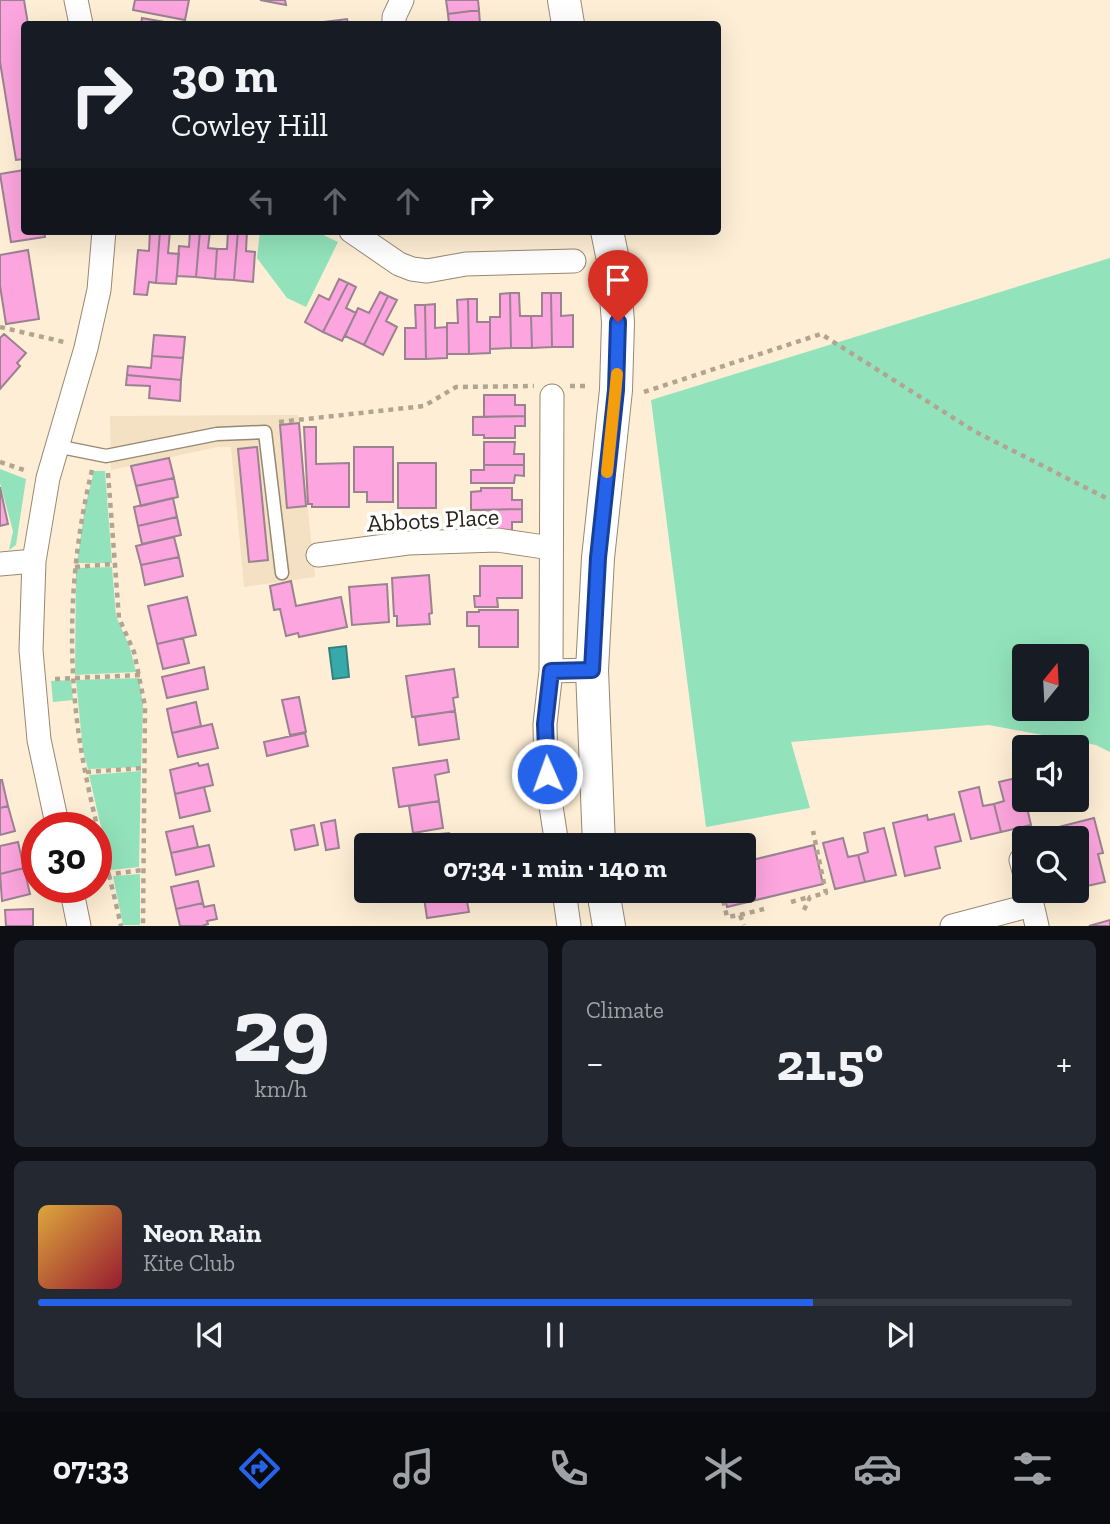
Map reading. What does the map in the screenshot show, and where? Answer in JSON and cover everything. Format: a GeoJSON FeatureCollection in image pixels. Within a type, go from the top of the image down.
{"type":"FeatureCollection","features":[{"type":"Feature","properties":{"kind":"main road"},"geometry":{"type":"LineString","coordinates":[[564,0],[568,21]]}},
{"type":"Feature","properties":{"kind":"main road"},"geometry":{"type":"LineString","coordinates":[[598,833],[592,670],[598,558],[616,390],[618,322],[608,235]]}},
{"type":"Feature","properties":{"kind":"main road"},"geometry":{"type":"LineString","coordinates":[[605,903],[609,926]]}},
{"type":"Feature","properties":{"kind":"street"},"geometry":{"type":"LineString","coordinates":[[76,0],[80,21]]}},
{"type":"Feature","properties":{"kind":"street"},"geometry":{"type":"LineString","coordinates":[[394,21],[402,0]]}},
{"type":"Feature","properties":{"kind":"street"},"geometry":{"type":"LineString","coordinates":[[54,812],[38,740],[32,650],[34,561],[48,478],[86,348],[99,290],[104,235]]}},
{"type":"Feature","properties":{"kind":"street"},"geometry":{"type":"LineString","coordinates":[[357,235],[399,264],[426,271],[466,264],[574,261]]}},
{"type":"Feature","properties":{"kind":"street"},"geometry":{"type":"LineString","coordinates":[[549,390],[551,671],[545,724],[547,774],[555,833]]}},
{"type":"Feature","properties":{"kind":"street","name":"Abbots Place"},"geometry":{"type":"LineString","coordinates":[[318,555],[408,543],[497,541],[551,548]]}},
{"type":"Feature","properties":{"kind":"street"},"geometry":{"type":"LineString","coordinates":[[0,564],[34,561]]}},
{"type":"Feature","properties":{"kind":"street"},"geometry":{"type":"LineString","coordinates":[[551,671],[592,670]]}},
{"type":"Feature","properties":{"kind":"street"},"geometry":{"type":"LineString","coordinates":[[74,903],[79,926]]}},
{"type":"Feature","properties":{"kind":"street"},"geometry":{"type":"LineString","coordinates":[[566,903],[569,926]]}},
{"type":"Feature","properties":{"kind":"street"},"geometry":{"type":"LineString","coordinates":[[952,926],[1033,907]]}},
{"type":"Feature","properties":{"kind":"lane"},"geometry":{"type":"LineString","coordinates":[[56,446],[106,456],[217,434],[265,432],[282,573]]}},
{"type":"Feature","properties":{"kind":"path"},"geometry":{"type":"LineString","coordinates":[[0,327],[59,341]]}},
{"type":"Feature","properties":{"kind":"path"},"geometry":{"type":"LineString","coordinates":[[265,432],[281,421],[424,406],[456,387],[616,390],[642,393],[821,334],[974,431],[1110,500]]}},
{"type":"Feature","properties":{"kind":"path"},"geometry":{"type":"LineString","coordinates":[[92,469],[82,509],[72,610],[74,678],[81,749],[95,812]]}},
{"type":"Feature","properties":{"kind":"path"},"geometry":{"type":"LineString","coordinates":[[107,469],[119,618],[134,652],[145,706],[143,926]]}},
{"type":"Feature","properties":{"kind":"path"},"geometry":{"type":"LineString","coordinates":[[75,567],[114,564]]}},
{"type":"Feature","properties":{"kind":"path"},"geometry":{"type":"LineString","coordinates":[[48,680],[140,675]]}},
{"type":"Feature","properties":{"kind":"path"},"geometry":{"type":"LineString","coordinates":[[86,772],[144,768]]}},
{"type":"Feature","properties":{"kind":"path"},"geometry":{"type":"LineString","coordinates":[[791,902],[826,892],[813,831]]}},
{"type":"Feature","properties":{"kind":"path"},"geometry":{"type":"LineString","coordinates":[[112,874],[143,870]]}},
{"type":"Feature","properties":{"kind":"path"},"geometry":{"type":"LineString","coordinates":[[112,883],[121,926]]}},
{"type":"Feature","properties":{"kind":"path"},"geometry":{"type":"LineString","coordinates":[[804,910],[810,897]]}},
{"type":"Feature","properties":{"kind":"path"},"geometry":{"type":"LineString","coordinates":[[724,903],[727,917],[764,909]]}},
{"type":"Feature","properties":{"kind":"path"},"geometry":{"type":"LineString","coordinates":[[740,915],[744,925]]}},
{"type":"Feature","properties":{"kind":"shaded area"},"geometry":{"type":"Polygon","coordinates":[[[298,415],[315,577],[244,587],[231,447],[217,447],[111,470],[110,416],[298,415]]]}},
{"type":"Feature","properties":{"kind":"green space"},"geometry":{"type":"Polygon","coordinates":[[[260,235],[323,235],[338,242],[306,307],[287,298],[257,258],[260,235]]]}},
{"type":"Feature","properties":{"kind":"green space"},"geometry":{"type":"Polygon","coordinates":[[[1110,258],[1110,752],[1089,744],[1089,735],[1042,735],[989,725],[791,742],[810,808],[706,827],[651,400],[1110,258]]]}},
{"type":"Feature","properties":{"kind":"green space"},"geometry":{"type":"Polygon","coordinates":[[[0,469],[26,479],[16,545],[9,550],[13,531],[0,483],[0,469]]]}},
{"type":"Feature","properties":{"kind":"green space"},"geometry":{"type":"Polygon","coordinates":[[[94,471],[105,471],[112,563],[77,563],[85,507],[94,471]]]}},
{"type":"Feature","properties":{"kind":"green space"},"geometry":{"type":"Polygon","coordinates":[[[112,567],[116,616],[130,648],[136,672],[75,675],[76,568],[112,567]]]}},
{"type":"Feature","properties":{"kind":"green space"},"geometry":{"type":"Polygon","coordinates":[[[139,678],[143,705],[141,767],[88,769],[83,751],[76,680],[139,678]]]}},
{"type":"Feature","properties":{"kind":"green space"},"geometry":{"type":"Polygon","coordinates":[[[71,680],[73,700],[53,702],[51,681],[71,680]]]}},
{"type":"Feature","properties":{"kind":"green space"},"geometry":{"type":"Polygon","coordinates":[[[141,771],[139,867],[112,870],[112,812],[98,812],[89,775],[141,771]]]}},
{"type":"Feature","properties":{"kind":"green space"},"geometry":{"type":"Polygon","coordinates":[[[140,874],[140,925],[123,925],[113,876],[140,874]]]}},
{"type":"Feature","properties":{"kind":"water"},"geometry":{"type":"Polygon","coordinates":[[[346,646],[349,677],[333,679],[329,648],[346,646]]]}},
{"type":"Feature","properties":{"kind":"building"},"geometry":{"type":"Polygon","coordinates":[[[0,0],[24,0],[28,21],[21,21],[21,159],[16,160],[0,62],[0,0]]]}},
{"type":"Feature","properties":{"kind":"building"},"geometry":{"type":"Polygon","coordinates":[[[135,0],[189,0],[185,20],[133,10],[135,0]]]}},
{"type":"Feature","properties":{"kind":"building"},"geometry":{"type":"Polygon","coordinates":[[[260,0],[285,0],[286,5],[260,0]]]}},
{"type":"Feature","properties":{"kind":"building"},"geometry":{"type":"Polygon","coordinates":[[[446,0],[478,0],[479,10],[448,14],[446,0]]]}},
{"type":"Feature","properties":{"kind":"building"},"geometry":{"type":"Polygon","coordinates":[[[479,10],[480,21],[449,21],[448,14],[479,10]]]}},
{"type":"Feature","properties":{"kind":"building"},"geometry":{"type":"Polygon","coordinates":[[[21,170],[21,235],[45,237],[11,242],[0,174],[21,170]]]}},
{"type":"Feature","properties":{"kind":"building"},"geometry":{"type":"Polygon","coordinates":[[[150,235],[160,235],[156,283],[149,282],[147,295],[134,294],[138,250],[149,251],[150,235]]]}},
{"type":"Feature","properties":{"kind":"building"},"geometry":{"type":"Polygon","coordinates":[[[160,235],[170,235],[168,253],[179,254],[176,284],[156,283],[160,235]]]}},
{"type":"Feature","properties":{"kind":"building"},"geometry":{"type":"Polygon","coordinates":[[[190,235],[200,235],[196,277],[177,276],[179,246],[189,247],[190,235]]]}},
{"type":"Feature","properties":{"kind":"building"},"geometry":{"type":"Polygon","coordinates":[[[200,235],[210,235],[208,248],[217,249],[215,279],[196,277],[200,235]]]}},
{"type":"Feature","properties":{"kind":"building"},"geometry":{"type":"Polygon","coordinates":[[[228,235],[238,235],[234,280],[215,279],[217,249],[227,249],[228,235]]]}},
{"type":"Feature","properties":{"kind":"building"},"geometry":{"type":"Polygon","coordinates":[[[238,235],[247,235],[246,251],[255,252],[253,282],[234,280],[238,235]]]}},
{"type":"Feature","properties":{"kind":"building"},"geometry":{"type":"Polygon","coordinates":[[[28,250],[39,319],[6,324],[0,286],[0,255],[28,250]]]}},
{"type":"Feature","properties":{"kind":"building"},"geometry":{"type":"Polygon","coordinates":[[[339,279],[348,283],[323,332],[305,322],[319,295],[329,300],[339,279]]]}},
{"type":"Feature","properties":{"kind":"building"},"geometry":{"type":"Polygon","coordinates":[[[348,283],[356,287],[346,308],[356,313],[342,341],[323,332],[348,283]]]}},
{"type":"Feature","properties":{"kind":"building"},"geometry":{"type":"Polygon","coordinates":[[[380,292],[388,296],[364,345],[345,336],[358,308],[369,313],[380,292]]]}},
{"type":"Feature","properties":{"kind":"building"},"geometry":{"type":"Polygon","coordinates":[[[510,293],[511,348],[490,349],[490,317],[500,317],[500,294],[510,293]]]}},
{"type":"Feature","properties":{"kind":"building"},"geometry":{"type":"Polygon","coordinates":[[[510,293],[519,293],[520,316],[531,316],[532,348],[511,348],[510,293]]]}},
{"type":"Feature","properties":{"kind":"building"},"geometry":{"type":"Polygon","coordinates":[[[542,293],[551,293],[552,347],[532,348],[531,316],[542,316],[542,293]]]}},
{"type":"Feature","properties":{"kind":"building"},"geometry":{"type":"Polygon","coordinates":[[[551,293],[561,293],[561,316],[573,315],[573,347],[552,347],[551,293]]]}},
{"type":"Feature","properties":{"kind":"building"},"geometry":{"type":"Polygon","coordinates":[[[388,296],[397,300],[386,321],[397,327],[383,355],[364,345],[388,296]]]}},
{"type":"Feature","properties":{"kind":"building"},"geometry":{"type":"Polygon","coordinates":[[[468,299],[469,354],[447,354],[447,323],[458,323],[457,300],[468,299]]]}},
{"type":"Feature","properties":{"kind":"building"},"geometry":{"type":"Polygon","coordinates":[[[468,299],[477,299],[477,322],[490,322],[490,353],[469,354],[468,299]]]}},
{"type":"Feature","properties":{"kind":"building"},"geometry":{"type":"Polygon","coordinates":[[[435,304],[435,328],[447,327],[447,358],[426,359],[425,305],[435,304]]]}},
{"type":"Feature","properties":{"kind":"building"},"geometry":{"type":"Polygon","coordinates":[[[415,305],[425,305],[426,359],[405,359],[405,328],[416,328],[415,305]]]}},
{"type":"Feature","properties":{"kind":"building"},"geometry":{"type":"Polygon","coordinates":[[[4,334],[26,353],[17,363],[20,366],[0,389],[0,338],[4,334]]]}},
{"type":"Feature","properties":{"kind":"building"},"geometry":{"type":"Polygon","coordinates":[[[154,335],[185,337],[183,358],[152,356],[154,335]]]}},
{"type":"Feature","properties":{"kind":"building"},"geometry":{"type":"Polygon","coordinates":[[[152,356],[183,358],[181,380],[127,375],[128,366],[151,368],[152,356]]]}},
{"type":"Feature","properties":{"kind":"building"},"geometry":{"type":"Polygon","coordinates":[[[127,375],[181,380],[180,401],[149,398],[150,386],[126,385],[127,375]]]}},
{"type":"Feature","properties":{"kind":"building"},"geometry":{"type":"Polygon","coordinates":[[[484,395],[515,395],[515,405],[525,405],[525,416],[484,417],[484,395]]]}},
{"type":"Feature","properties":{"kind":"building"},"geometry":{"type":"Polygon","coordinates":[[[525,416],[525,426],[515,426],[515,438],[484,438],[484,435],[473,435],[473,417],[525,416]]]}},
{"type":"Feature","properties":{"kind":"building"},"geometry":{"type":"Polygon","coordinates":[[[299,423],[306,506],[287,508],[280,425],[299,423]]]}},
{"type":"Feature","properties":{"kind":"building"},"geometry":{"type":"Polygon","coordinates":[[[304,427],[316,427],[316,464],[349,463],[349,507],[312,507],[312,504],[308,504],[304,427]]]}},
{"type":"Feature","properties":{"kind":"building"},"geometry":{"type":"Polygon","coordinates":[[[484,442],[515,442],[514,454],[524,454],[524,465],[484,465],[484,442]]]}},
{"type":"Feature","properties":{"kind":"building"},"geometry":{"type":"Polygon","coordinates":[[[257,447],[268,560],[249,562],[238,449],[257,447]]]}},
{"type":"Feature","properties":{"kind":"building"},"geometry":{"type":"Polygon","coordinates":[[[354,447],[393,447],[393,502],[367,502],[367,492],[354,492],[354,447]]]}},
{"type":"Feature","properties":{"kind":"building"},"geometry":{"type":"Polygon","coordinates":[[[169,458],[174,478],[136,486],[131,466],[169,458]]]}},
{"type":"Feature","properties":{"kind":"building"},"geometry":{"type":"Polygon","coordinates":[[[398,463],[436,463],[436,508],[398,508],[398,463]]]}},
{"type":"Feature","properties":{"kind":"building"},"geometry":{"type":"Polygon","coordinates":[[[484,465],[524,465],[524,476],[515,475],[514,483],[471,483],[471,470],[484,470],[484,465]]]}},
{"type":"Feature","properties":{"kind":"building"},"geometry":{"type":"Polygon","coordinates":[[[174,478],[178,497],[141,506],[136,486],[174,478]]]}},
{"type":"Feature","properties":{"kind":"building"},"geometry":{"type":"Polygon","coordinates":[[[0,487],[8,524],[0,526],[0,487]]]}},
{"type":"Feature","properties":{"kind":"building"},"geometry":{"type":"Polygon","coordinates":[[[481,488],[512,488],[512,500],[522,500],[522,509],[471,510],[471,492],[481,491],[481,488]]]}},
{"type":"Feature","properties":{"kind":"building"},"geometry":{"type":"Polygon","coordinates":[[[173,498],[177,517],[138,526],[134,507],[173,498]]]}},
{"type":"Feature","properties":{"kind":"building"},"geometry":{"type":"Polygon","coordinates":[[[522,509],[522,522],[512,522],[512,531],[481,531],[481,510],[522,509]]]}},
{"type":"Feature","properties":{"kind":"building"},"geometry":{"type":"Polygon","coordinates":[[[177,517],[181,535],[142,544],[138,526],[177,517]]]}},
{"type":"Feature","properties":{"kind":"building"},"geometry":{"type":"Polygon","coordinates":[[[174,537],[179,557],[141,565],[136,546],[174,537]]]}},
{"type":"Feature","properties":{"kind":"building"},"geometry":{"type":"Polygon","coordinates":[[[179,557],[183,576],[145,585],[141,565],[179,557]]]}},
{"type":"Feature","properties":{"kind":"building"},"geometry":{"type":"Polygon","coordinates":[[[480,566],[522,566],[522,598],[497,598],[498,607],[475,607],[474,596],[480,596],[480,566]]]}},
{"type":"Feature","properties":{"kind":"building"},"geometry":{"type":"Polygon","coordinates":[[[429,575],[432,613],[429,614],[430,624],[397,626],[392,578],[429,575]]]}},
{"type":"Feature","properties":{"kind":"building"},"geometry":{"type":"Polygon","coordinates":[[[291,581],[296,606],[341,597],[347,627],[299,637],[298,633],[286,636],[280,609],[274,610],[270,586],[291,581]]]}},
{"type":"Feature","properties":{"kind":"building"},"geometry":{"type":"Polygon","coordinates":[[[387,584],[389,622],[352,625],[349,587],[387,584]]]}},
{"type":"Feature","properties":{"kind":"building"},"geometry":{"type":"Polygon","coordinates":[[[187,597],[196,635],[157,644],[148,606],[187,597]]]}},
{"type":"Feature","properties":{"kind":"building"},"geometry":{"type":"Polygon","coordinates":[[[518,610],[518,647],[479,647],[479,626],[467,626],[467,612],[518,610]]]}},
{"type":"Feature","properties":{"kind":"building"},"geometry":{"type":"Polygon","coordinates":[[[183,638],[189,663],[163,669],[157,644],[183,638]]]}},
{"type":"Feature","properties":{"kind":"building"},"geometry":{"type":"Polygon","coordinates":[[[204,667],[208,689],[167,698],[162,677],[204,667]]]}},
{"type":"Feature","properties":{"kind":"building"},"geometry":{"type":"Polygon","coordinates":[[[454,669],[458,697],[453,698],[455,711],[412,717],[406,676],[454,669]]]}},
{"type":"Feature","properties":{"kind":"building"},"geometry":{"type":"Polygon","coordinates":[[[299,697],[306,732],[290,735],[282,700],[299,697]]]}},
{"type":"Feature","properties":{"kind":"building"},"geometry":{"type":"Polygon","coordinates":[[[196,702],[201,726],[172,733],[167,709],[196,702]]]}},
{"type":"Feature","properties":{"kind":"building"},"geometry":{"type":"Polygon","coordinates":[[[455,711],[459,739],[419,745],[415,717],[455,711]]]}},
{"type":"Feature","properties":{"kind":"building"},"geometry":{"type":"Polygon","coordinates":[[[212,724],[218,748],[178,757],[172,733],[212,724]]]}},
{"type":"Feature","properties":{"kind":"building"},"geometry":{"type":"Polygon","coordinates":[[[305,733],[308,746],[267,756],[264,742],[305,733]]]}},
{"type":"Feature","properties":{"kind":"building"},"geometry":{"type":"Polygon","coordinates":[[[447,760],[449,772],[435,775],[439,801],[399,807],[393,768],[447,760]]]}},
{"type":"Feature","properties":{"kind":"building"},"geometry":{"type":"Polygon","coordinates":[[[198,763],[199,766],[208,764],[213,785],[175,794],[170,770],[198,763]]]}},
{"type":"Feature","properties":{"kind":"building"},"geometry":{"type":"Polygon","coordinates":[[[1012,779],[1012,812],[1028,812],[1031,825],[1012,826],[1012,829],[1001,832],[994,804],[1004,801],[999,782],[1012,779]]]}},
{"type":"Feature","properties":{"kind":"building"},"geometry":{"type":"Polygon","coordinates":[[[0,780],[8,806],[0,808],[0,780]]]}},
{"type":"Feature","properties":{"kind":"building"},"geometry":{"type":"Polygon","coordinates":[[[204,787],[210,811],[180,818],[175,794],[204,787]]]}},
{"type":"Feature","properties":{"kind":"building"},"geometry":{"type":"Polygon","coordinates":[[[979,787],[983,806],[994,804],[1001,832],[971,839],[959,792],[979,787]]]}},
{"type":"Feature","properties":{"kind":"building"},"geometry":{"type":"Polygon","coordinates":[[[439,801],[443,828],[413,833],[409,806],[439,801]]]}},
{"type":"Feature","properties":{"kind":"building"},"geometry":{"type":"Polygon","coordinates":[[[8,806],[15,831],[0,835],[0,808],[8,806]]]}},
{"type":"Feature","properties":{"kind":"building"},"geometry":{"type":"Polygon","coordinates":[[[954,814],[961,841],[935,847],[940,868],[905,876],[893,823],[927,815],[928,820],[954,814]]]}},
{"type":"Feature","properties":{"kind":"building"},"geometry":{"type":"Polygon","coordinates":[[[1094,818],[1103,853],[1098,854],[1105,882],[1089,886],[1089,826],[1063,826],[1094,818]]]}},
{"type":"Feature","properties":{"kind":"building"},"geometry":{"type":"Polygon","coordinates":[[[335,820],[339,848],[326,850],[321,823],[335,820]]]}},
{"type":"Feature","properties":{"kind":"building"},"geometry":{"type":"Polygon","coordinates":[[[314,825],[318,845],[295,850],[291,830],[314,825]]]}},
{"type":"Feature","properties":{"kind":"building"},"geometry":{"type":"Polygon","coordinates":[[[193,826],[198,847],[171,853],[166,832],[193,826]]]}},
{"type":"Feature","properties":{"kind":"building"},"geometry":{"type":"Polygon","coordinates":[[[884,828],[896,875],[865,882],[858,855],[868,852],[864,833],[884,828]]]}},
{"type":"Feature","properties":{"kind":"building"},"geometry":{"type":"Polygon","coordinates":[[[843,838],[848,857],[858,855],[865,882],[835,889],[823,843],[843,838]]]}},
{"type":"Feature","properties":{"kind":"building"},"geometry":{"type":"Polygon","coordinates":[[[18,842],[21,869],[0,874],[0,846],[18,842]]]}},
{"type":"Feature","properties":{"kind":"building"},"geometry":{"type":"Polygon","coordinates":[[[209,845],[214,866],[176,875],[171,853],[209,845]]]}},
{"type":"Feature","properties":{"kind":"building"},"geometry":{"type":"Polygon","coordinates":[[[814,845],[823,884],[756,900],[756,859],[814,845]]]}},
{"type":"Feature","properties":{"kind":"building"},"geometry":{"type":"Polygon","coordinates":[[[21,869],[21,896],[2,901],[0,874],[21,869]]]}},
{"type":"Feature","properties":{"kind":"building"},"geometry":{"type":"Polygon","coordinates":[[[198,881],[203,903],[176,909],[171,887],[198,881]]]}},
{"type":"Feature","properties":{"kind":"building"},"geometry":{"type":"Polygon","coordinates":[[[203,903],[204,907],[214,905],[217,919],[207,921],[208,924],[202,926],[180,926],[176,909],[203,903]]]}},
{"type":"Feature","properties":{"kind":"building"},"geometry":{"type":"Polygon","coordinates":[[[425,903],[467,903],[469,912],[427,918],[425,903]]]}},
{"type":"Feature","properties":{"kind":"building"},"geometry":{"type":"Polygon","coordinates":[[[726,903],[744,903],[727,907],[726,903]]]}},
{"type":"Feature","properties":{"kind":"building"},"geometry":{"type":"Polygon","coordinates":[[[33,909],[33,926],[6,926],[5,910],[33,909]]]}},
{"type":"Feature","properties":{"kind":"building"},"geometry":{"type":"Polygon","coordinates":[[[1110,920],[1110,926],[1089,926],[1110,920]]]}},
{"type":"Feature","properties":{"kind":"slow traffic"},"geometry":{"type":"LineString","coordinates":[[607,472],[617,374]]}},
{"type":"Feature","properties":{"kind":"route"},"geometry":{"type":"LineString","coordinates":[[547,774],[545,724],[551,671],[592,670],[598,558],[616,390],[618,322]]}}]}
